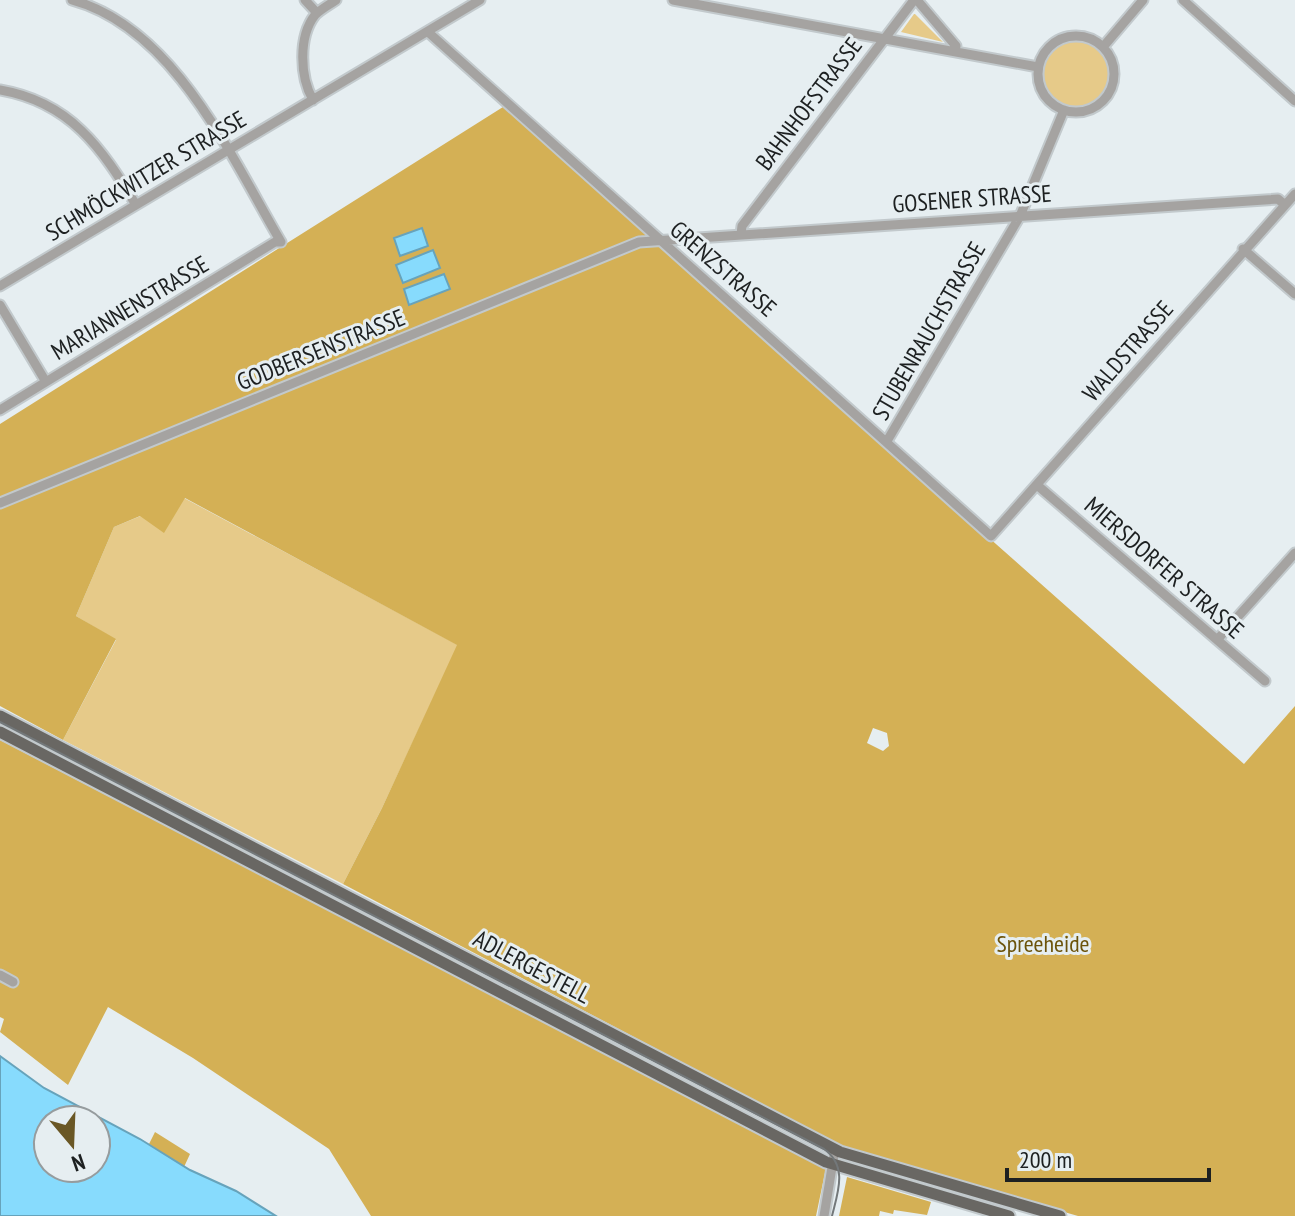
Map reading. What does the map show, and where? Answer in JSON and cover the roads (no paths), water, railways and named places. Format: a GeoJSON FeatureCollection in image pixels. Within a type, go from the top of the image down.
{"type":"FeatureCollection","features":[{"type":"Feature","properties":{"kind":"main road","name":"ADLERGESTELL"},"geometry":{"type":"LineString","coordinates":[[0,716],[835,1149],[1060,1216]]}},
{"type":"Feature","properties":{"kind":"main road","name":"ADLERGESTELL"},"geometry":{"type":"LineString","coordinates":[[0,732],[833,1165],[1009,1216]]}},
{"type":"Feature","properties":{"kind":"street"},"geometry":{"type":"LineString","coordinates":[[72,0],[85,2],[116,20],[157,52],[182,80],[225,148]]}},
{"type":"Feature","properties":{"kind":"street"},"geometry":{"type":"LineString","coordinates":[[305,0],[317,13]]}},
{"type":"Feature","properties":{"kind":"street"},"geometry":{"type":"LineString","coordinates":[[313,100],[305,71],[303,47],[317,13],[336,0]]}},
{"type":"Feature","properties":{"kind":"street","name":"SCHMÖCKWITZER STRASSE"},"geometry":{"type":"LineString","coordinates":[[0,286],[225,148],[313,100],[480,0]]}},
{"type":"Feature","properties":{"kind":"street"},"geometry":{"type":"LineString","coordinates":[[673,0],[1038,67]]}},
{"type":"Feature","properties":{"kind":"street"},"geometry":{"type":"LineString","coordinates":[[916,0],[956,46],[955,51]]}},
{"type":"Feature","properties":{"kind":"street","name":"BAHNHOFSTRASSE"},"geometry":{"type":"LineString","coordinates":[[741,234],[742,226],[916,0]]}},
{"type":"Feature","properties":{"kind":"street"},"geometry":{"type":"LineString","coordinates":[[1103,47],[1143,0]]}},
{"type":"Feature","properties":{"kind":"street"},"geometry":{"type":"LineString","coordinates":[[1183,0],[1295,101]]}},
{"type":"Feature","properties":{"kind":"street","name":"GRENZSTRASSE"},"geometry":{"type":"LineString","coordinates":[[428,32],[991,536]]}},
{"type":"Feature","properties":{"kind":"street"},"geometry":{"type":"LineString","coordinates":[[1066,37],[1087,37],[1103,47],[1114,68],[1110,91],[1102,102],[1091,109],[1075,112],[1050,102],[1042,91],[1038,67],[1046,50],[1066,37]]}},
{"type":"Feature","properties":{"kind":"street"},"geometry":{"type":"LineString","coordinates":[[0,90],[25,95],[43,103],[79,127],[102,151],[136,205]]}},
{"type":"Feature","properties":{"kind":"street","name":"STUBENRAUCHSTRASSE"},"geometry":{"type":"LineString","coordinates":[[887,441],[1020,216],[1064,110]]}},
{"type":"Feature","properties":{"kind":"street","name":"MARIANNENSTRASSE"},"geometry":{"type":"LineString","coordinates":[[0,410],[275,242],[281,242],[225,148]]}},
{"type":"Feature","properties":{"kind":"street","name":"WALDSTRASSE"},"geometry":{"type":"LineString","coordinates":[[991,536],[1295,194]]}},
{"type":"Feature","properties":{"kind":"street","name":"GOSENER STRASSE"},"geometry":{"type":"LineString","coordinates":[[659,239],[1278,199],[1285,205]]}},
{"type":"Feature","properties":{"kind":"street","name":"GODBERSENSTRASSE"},"geometry":{"type":"LineString","coordinates":[[0,503],[632,244],[659,239]]}},
{"type":"Feature","properties":{"kind":"street"},"geometry":{"type":"LineString","coordinates":[[1243,249],[1295,294]]}},
{"type":"Feature","properties":{"kind":"street"},"geometry":{"type":"LineString","coordinates":[[0,305],[46,382]]}},
{"type":"Feature","properties":{"kind":"street","name":"MIERSDORFER STRASSE"},"geometry":{"type":"LineString","coordinates":[[1037,485],[1265,681]]}},
{"type":"Feature","properties":{"kind":"street"},"geometry":{"type":"LineString","coordinates":[[1217,640],[1295,553]]}},
{"type":"Feature","properties":{"kind":"street"},"geometry":{"type":"LineString","coordinates":[[0,975],[13,982]]}},
{"type":"Feature","properties":{"kind":"street"},"geometry":{"type":"LineString","coordinates":[[824,1216],[835,1149]]}},
{"type":"Feature","properties":{"kind":"water"},"geometry":{"type":"Polygon","coordinates":[[[422,228],[428,246],[400,256],[394,238],[422,228]]]}},
{"type":"Feature","properties":{"kind":"water"},"geometry":{"type":"Polygon","coordinates":[[[433,250],[440,268],[403,283],[396,265],[433,250]]]}},
{"type":"Feature","properties":{"kind":"water"},"geometry":{"type":"Polygon","coordinates":[[[444,274],[450,289],[409,305],[404,289],[444,274]]]}},
{"type":"Feature","properties":{"kind":"water"},"geometry":{"type":"Polygon","coordinates":[[[0,1056],[44,1088],[74,1104],[32,1104],[32,1184],[112,1184],[112,1124],[276,1216],[0,1216],[0,1056]]]}},
{"type":"Feature","properties":{"kind":"tram line"},"geometry":{"type":"LineString","coordinates":[[0,722],[824,1149],[839,1171],[832,1216]]}},
{"type":"Feature","properties":{"kind":"park label","name":"Spreeheide"},"geometry":{"type":"Point","coordinates":[1043,944]}}]}
